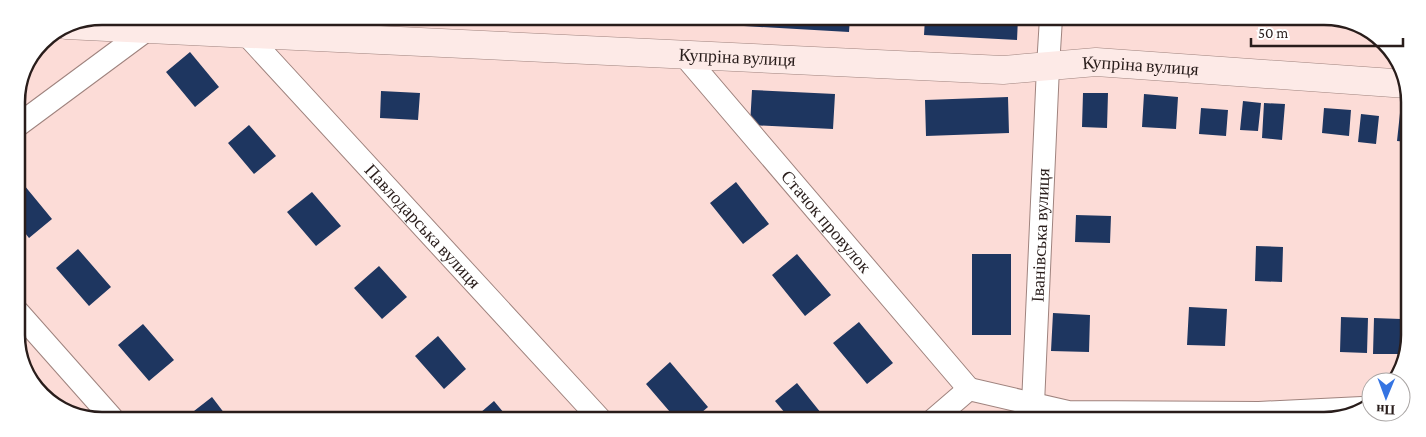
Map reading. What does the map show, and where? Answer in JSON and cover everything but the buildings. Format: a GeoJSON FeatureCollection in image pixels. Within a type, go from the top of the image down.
{"type":"FeatureCollection","features":[{"type":"Feature","properties":{"kind":"main road","name":"Купріна вулиця"},"geometry":{"type":"LineString","coordinates":[[102,25],[246,34],[297,26],[684,54],[1003,70],[1096,62],[1399,83]]}},
{"type":"Feature","properties":{"kind":"street","name":"Іванівська вулиця"},"geometry":{"type":"LineString","coordinates":[[1033,404],[1051,25]]}},
{"type":"Feature","properties":{"kind":"street"},"geometry":{"type":"LineString","coordinates":[[25,120],[148,29]]}},
{"type":"Feature","properties":{"kind":"street","name":"Павлодарська вулиця"},"geometry":{"type":"LineString","coordinates":[[246,34],[594,412]]}},
{"type":"Feature","properties":{"kind":"street","name":"Стачок провулок"},"geometry":{"type":"LineString","coordinates":[[684,54],[969,388]]}},
{"type":"Feature","properties":{"kind":"street"},"geometry":{"type":"LineString","coordinates":[[25,320],[107,412]]}},
{"type":"Feature","properties":{"kind":"street"},"geometry":{"type":"LineString","coordinates":[[942,412],[969,388],[1033,404],[1056,412]]}},
{"type":"Feature","properties":{"kind":"street"},"geometry":{"type":"LineString","coordinates":[[1259,412],[1346,409]]}}]}
